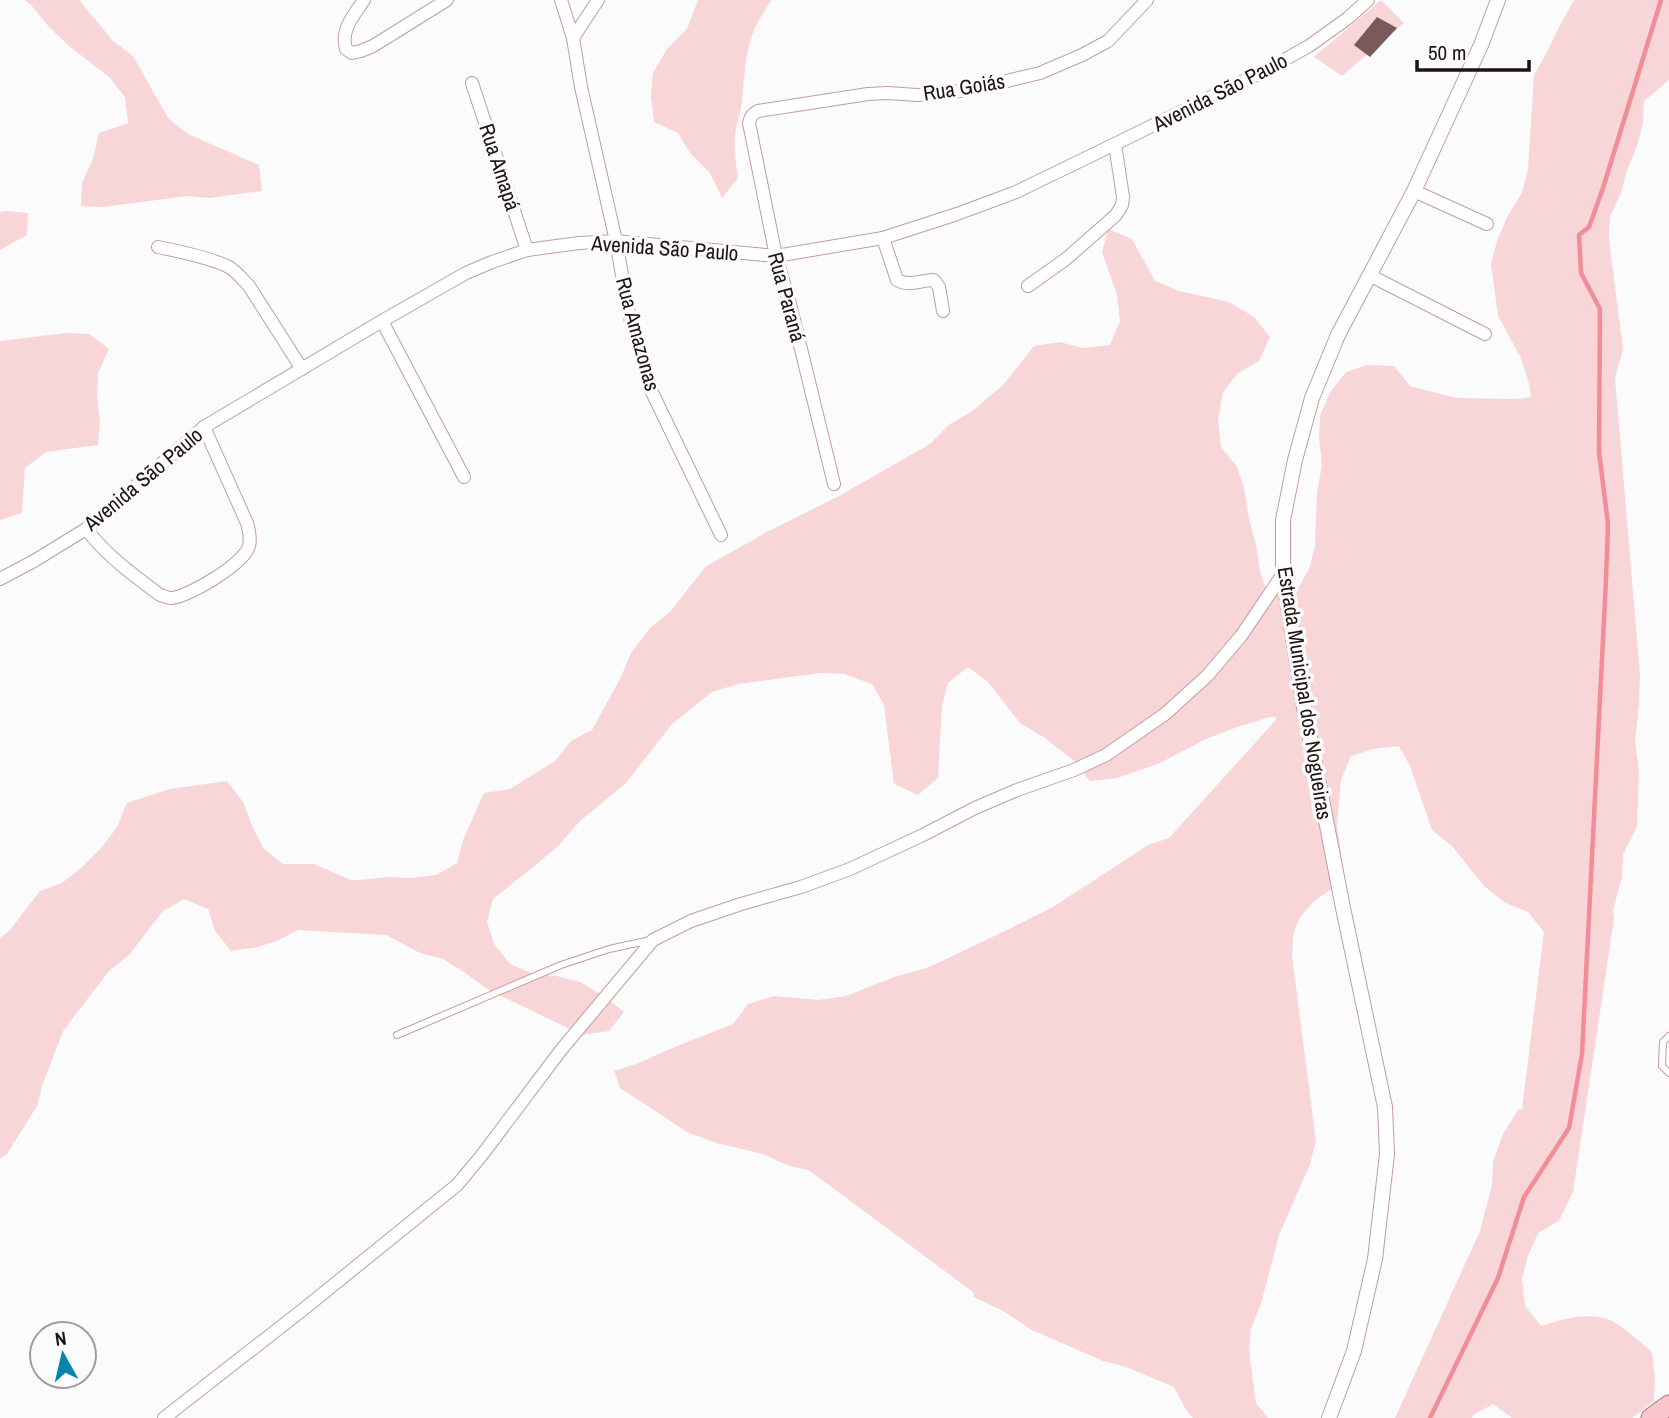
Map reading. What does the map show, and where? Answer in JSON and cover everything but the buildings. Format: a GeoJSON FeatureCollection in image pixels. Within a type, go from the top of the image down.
{"type":"FeatureCollection","features":[{"type":"Feature","properties":{"kind":"main road"},"geometry":{"type":"LineString","coordinates":[[1651,1418],[1669,1406]]}},
{"type":"Feature","properties":{"kind":"main road"},"geometry":{"type":"LineString","coordinates":[[1666,1418],[1669,1406]]}},
{"type":"Feature","properties":{"kind":"street"},"geometry":{"type":"LineString","coordinates":[[364,0],[346,30],[344,42],[346,49],[352,53],[373,46],[447,0]]}},
{"type":"Feature","properties":{"kind":"street","name":"Rua Amazonas"},"geometry":{"type":"LineString","coordinates":[[561,0],[573,38],[629,314],[649,387],[721,535]]}},
{"type":"Feature","properties":{"kind":"street"},"geometry":{"type":"LineString","coordinates":[[573,38],[598,0]]}},
{"type":"Feature","properties":{"kind":"street","name":"Rua Goiás"},"geometry":{"type":"LineString","coordinates":[[758,111],[868,94],[943,94],[1040,73],[1108,41],[1147,0]]}},
{"type":"Feature","properties":{"kind":"street","name":"Avenida São Paulo"},"geometry":{"type":"LineString","coordinates":[[0,579],[86,529],[204,427],[466,273],[527,250],[579,243],[616,241],[776,256],[883,238],[1016,191],[1266,70],[1348,18],[1368,0]]}},
{"type":"Feature","properties":{"kind":"street","name":"Estrada Municipal dos Nogueiras"},"geometry":{"type":"LineString","coordinates":[[1329,1418],[1354,1351],[1375,1259],[1387,1154],[1385,1107],[1304,707],[1283,574],[1283,520],[1294,460],[1312,398],[1338,335],[1414,191],[1481,45],[1498,0]]}},
{"type":"Feature","properties":{"kind":"street","name":"Rua Amapá"},"geometry":{"type":"LineString","coordinates":[[472,83],[527,250]]}},
{"type":"Feature","properties":{"kind":"street","name":"Rua Paraná"},"geometry":{"type":"LineString","coordinates":[[758,111],[753,114],[749,123],[776,256],[793,314],[834,484]]}},
{"type":"Feature","properties":{"kind":"street"},"geometry":{"type":"LineString","coordinates":[[1028,286],[1066,259],[1116,215],[1123,197],[1115,144]]}},
{"type":"Feature","properties":{"kind":"street"},"geometry":{"type":"LineString","coordinates":[[1414,191],[1487,224]]}},
{"type":"Feature","properties":{"kind":"street"},"geometry":{"type":"LineString","coordinates":[[883,238],[897,280],[904,284],[934,280],[939,287],[943,311]]}},
{"type":"Feature","properties":{"kind":"street"},"geometry":{"type":"LineString","coordinates":[[158,247],[183,251],[228,267],[239,275],[249,286],[302,369]]}},
{"type":"Feature","properties":{"kind":"street"},"geometry":{"type":"LineString","coordinates":[[1371,276],[1486,334]]}},
{"type":"Feature","properties":{"kind":"street"},"geometry":{"type":"LineString","coordinates":[[382,321],[464,477]]}},
{"type":"Feature","properties":{"kind":"street"},"geometry":{"type":"LineString","coordinates":[[86,529],[120,566],[168,598],[181,596],[211,581],[245,554],[250,538],[247,523],[204,427]]}},
{"type":"Feature","properties":{"kind":"street"},"geometry":{"type":"LineString","coordinates":[[164,1418],[306,1308],[457,1185],[561,1050],[653,940],[691,921],[802,887],[850,869],[975,808],[1106,755],[1165,714],[1207,676],[1241,636],[1283,574]]}},
{"type":"Feature","properties":{"kind":"lane"},"geometry":{"type":"LineString","coordinates":[[397,1035],[561,965],[609,949],[653,940]]}},
{"type":"Feature","properties":{"kind":"lane"},"geometry":{"type":"LineString","coordinates":[[1669,1036],[1663,1042],[1662,1066],[1669,1073]]}},
{"type":"Feature","properties":{"kind":"shaded area"},"geometry":{"type":"Polygon","coordinates":[[[25,0],[79,0],[113,41],[133,56],[168,118],[188,134],[259,165],[262,191],[209,198],[187,196],[103,207],[81,206],[82,183],[93,159],[99,133],[128,123],[125,97],[109,77],[69,46],[25,0]]]}},
{"type":"Feature","properties":{"kind":"shaded area"},"geometry":{"type":"Polygon","coordinates":[[[698,0],[772,0],[756,25],[748,49],[735,135],[738,178],[722,198],[710,173],[690,153],[678,133],[654,122],[651,96],[653,73],[667,49],[687,29],[698,0]]]}},
{"type":"Feature","properties":{"kind":"shaded area"},"geometry":{"type":"Polygon","coordinates":[[[1381,0],[1404,23],[1342,76],[1314,57],[1381,0]]]}},
{"type":"Feature","properties":{"kind":"shaded area"},"geometry":{"type":"Polygon","coordinates":[[[1574,0],[1669,0],[1669,80],[1644,101],[1643,123],[1637,146],[1610,217],[1609,239],[1623,349],[1615,378],[1640,674],[1635,741],[1639,772],[1637,826],[1623,855],[1622,877],[1613,910],[1614,919],[1573,1192],[1559,1221],[1538,1233],[1522,1279],[1525,1306],[1541,1326],[1576,1317],[1603,1318],[1622,1327],[1652,1352],[1654,1401],[1632,1418],[1512,1418],[1493,1404],[1472,1418],[1395,1418],[1480,1231],[1492,1185],[1493,1162],[1503,1134],[1518,1110],[1522,1109],[1544,932],[1528,912],[1504,902],[1484,886],[1452,846],[1432,830],[1410,766],[1399,746],[1373,749],[1351,756],[1341,780],[1337,825],[1345,882],[1307,908],[1293,936],[1292,956],[1316,1141],[1310,1164],[1279,1235],[1261,1304],[1251,1328],[1249,1351],[1256,1403],[1268,1418],[1193,1418],[1174,1387],[1126,1367],[1103,1361],[1032,1330],[1003,1311],[974,1297],[973,1292],[810,1171],[787,1165],[763,1154],[689,1133],[620,1088],[614,1071],[733,1024],[748,1004],[774,996],[819,1000],[846,996],[897,976],[927,968],[1053,907],[1148,845],[1169,838],[1276,717],[1240,726],[1206,739],[1160,763],[1117,778],[1090,781],[1074,761],[1045,738],[1020,723],[988,682],[968,667],[948,683],[942,706],[938,778],[918,795],[894,784],[884,705],[872,684],[844,674],[821,673],[738,684],[712,692],[672,724],[626,783],[581,820],[558,846],[493,899],[487,922],[494,944],[510,964],[534,974],[580,982],[604,996],[624,1012],[609,1031],[582,1035],[487,989],[443,959],[420,953],[386,935],[298,930],[258,947],[231,951],[215,931],[208,909],[184,899],[163,911],[129,955],[109,971],[63,1031],[37,1106],[7,1154],[0,1159],[0,938],[10,930],[40,891],[62,883],[102,847],[117,827],[127,803],[170,789],[227,781],[243,802],[263,848],[283,864],[314,864],[351,880],[361,880],[436,875],[457,863],[463,840],[484,793],[510,789],[555,761],[571,741],[592,730],[631,653],[650,628],[670,612],[705,567],[930,444],[950,424],[971,412],[1003,385],[1034,346],[1060,342],[1083,348],[1110,345],[1120,321],[1117,295],[1102,252],[1108,229],[1132,239],[1155,281],[1179,291],[1229,302],[1254,317],[1270,337],[1259,361],[1238,373],[1223,392],[1218,420],[1221,447],[1237,467],[1244,488],[1260,571],[1267,592],[1293,597],[1309,569],[1315,546],[1317,492],[1322,465],[1320,416],[1330,392],[1346,372],[1367,365],[1394,366],[1410,386],[1456,398],[1531,397],[1521,358],[1498,316],[1491,264],[1507,217],[1522,193],[1528,170],[1534,75],[1574,0]]]}},
{"type":"Feature","properties":{"kind":"shaded area"},"geometry":{"type":"Polygon","coordinates":[[[0,212],[28,213],[27,235],[0,250],[0,212]]]}},
{"type":"Feature","properties":{"kind":"shaded area"},"geometry":{"type":"Polygon","coordinates":[[[66,333],[89,334],[109,349],[98,373],[98,445],[46,452],[25,468],[22,513],[0,520],[0,341],[66,333]]]}},
{"type":"Feature","properties":{"kind":"waterway"},"geometry":{"type":"LineString","coordinates":[[1430,1418],[1498,1278],[1524,1197],[1569,1128],[1582,1054],[1608,524],[1599,452],[1600,309],[1581,273],[1579,235],[1589,227],[1603,188],[1661,0]]}}]}
